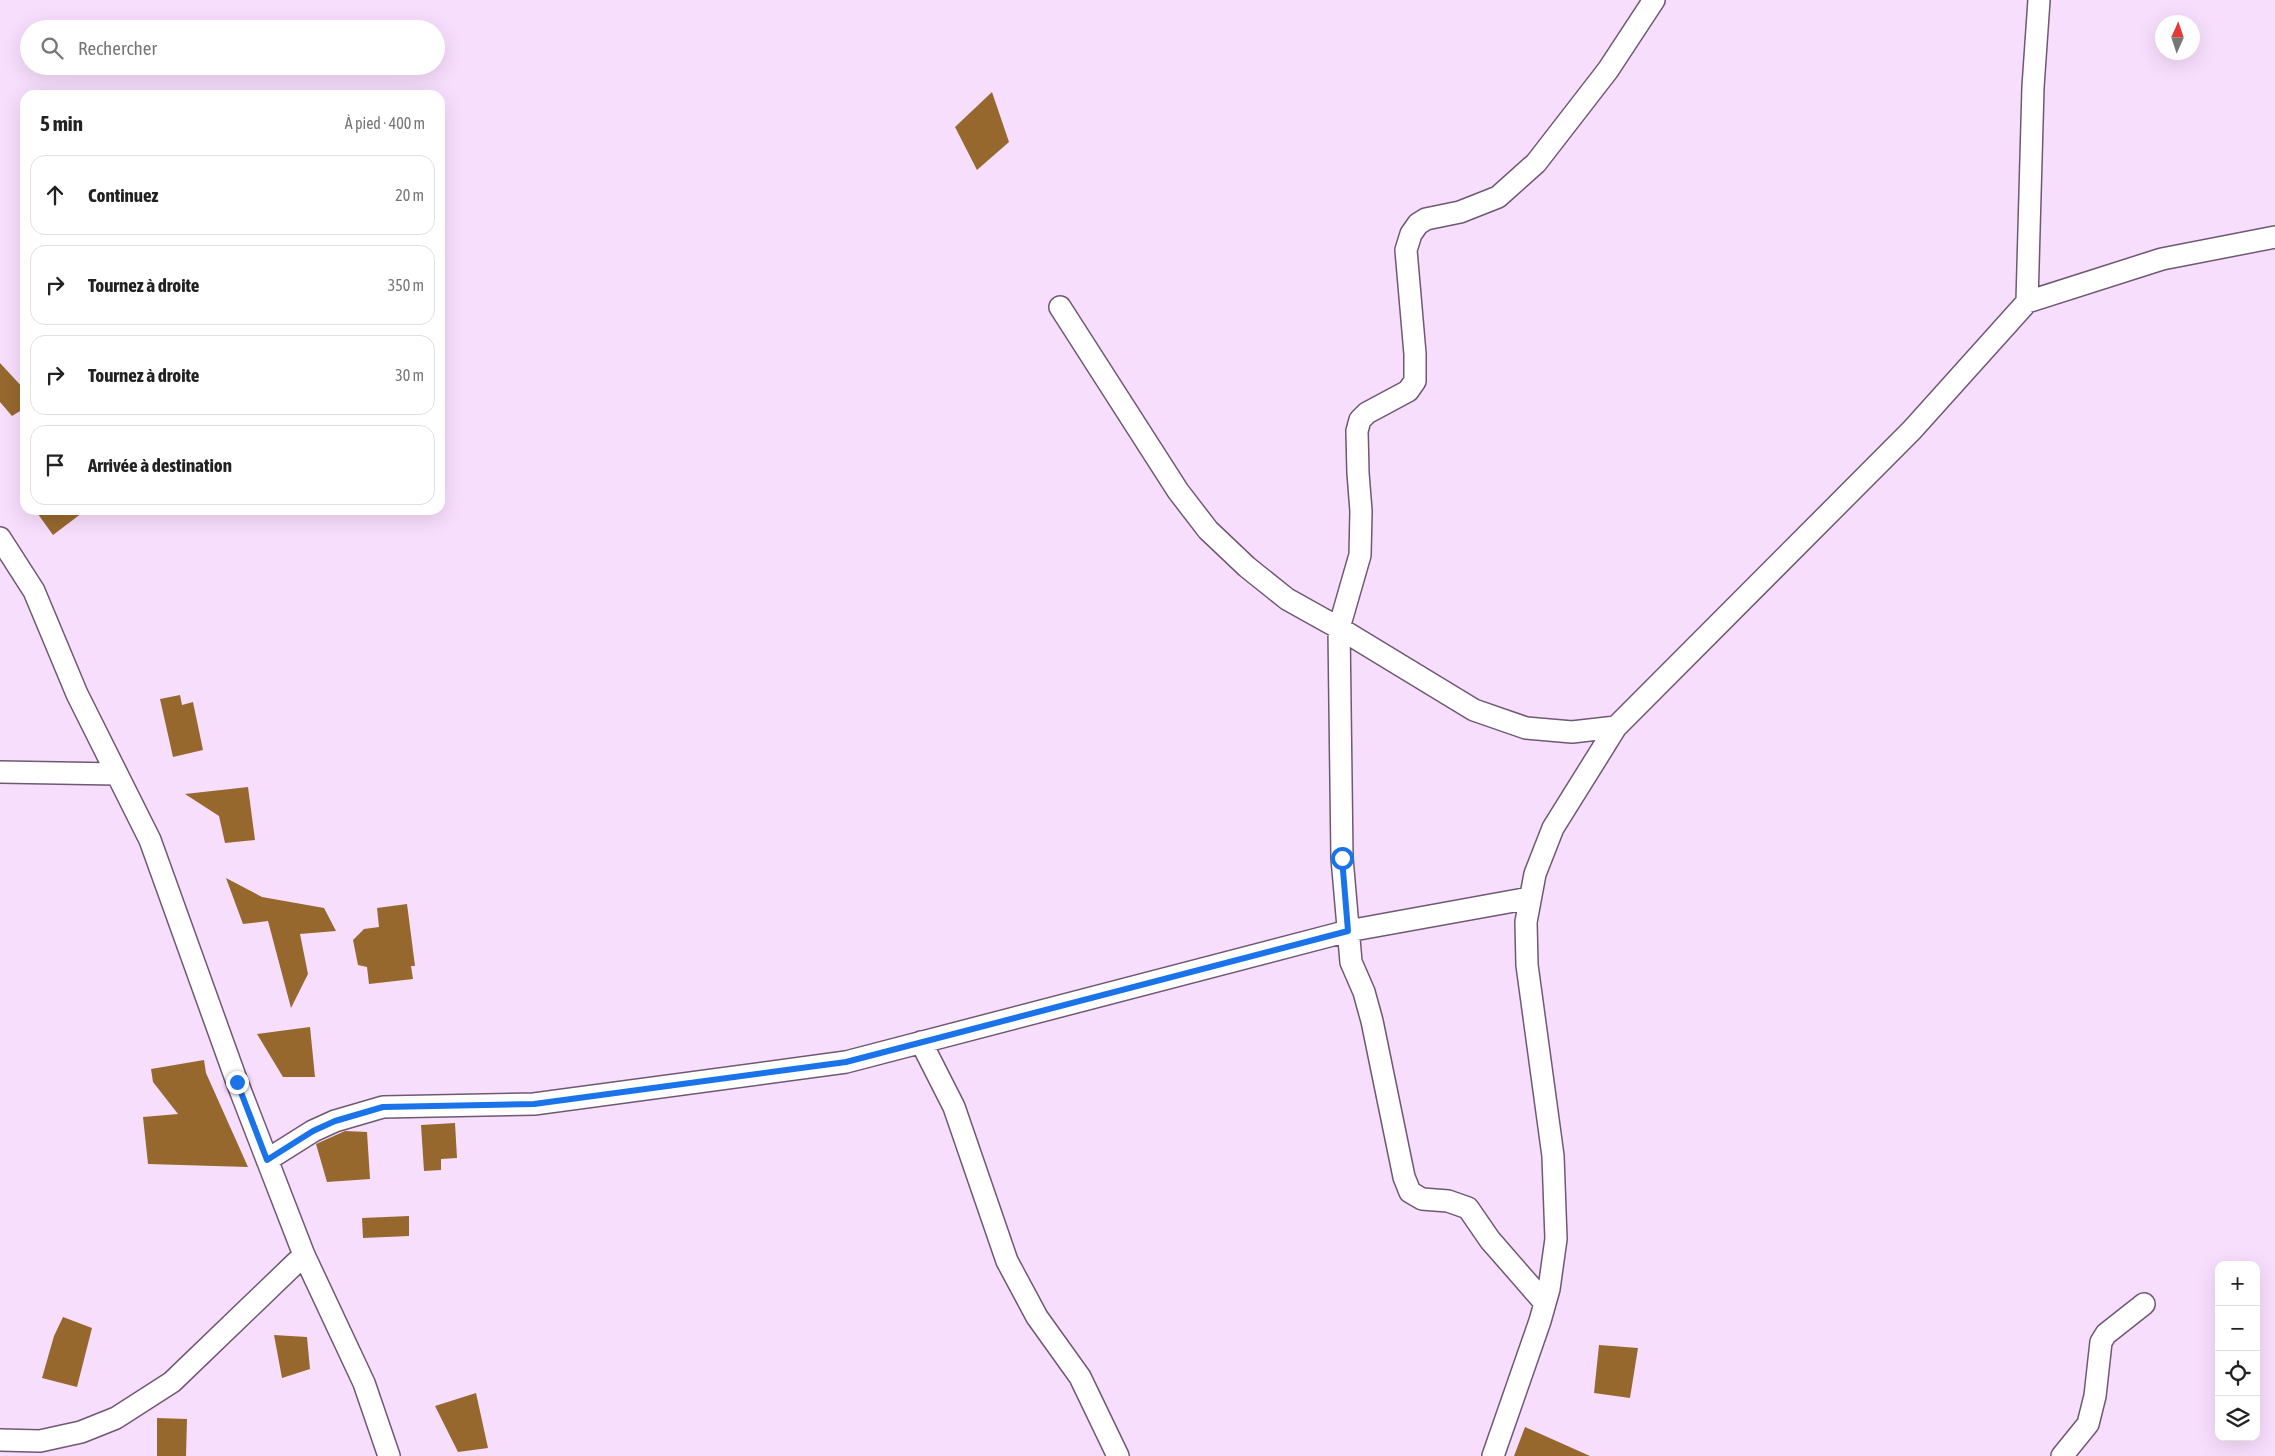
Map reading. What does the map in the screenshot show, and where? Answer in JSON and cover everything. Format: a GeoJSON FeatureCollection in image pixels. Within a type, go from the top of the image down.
{"type":"FeatureCollection","features":[{"type":"Feature","properties":{"kind":"street"},"geometry":{"type":"LineString","coordinates":[[1545,1302],[1490,1240],[1468,1208],[1448,1201],[1422,1199],[1410,1192],[1396,1144],[1372,1021],[1364,992],[1351,962],[1342,858],[1338,628],[1360,555],[1361,511],[1357,431],[1360,420],[1367,413],[1408,391],[1415,381],[1415,354],[1406,250],[1411,234],[1418,224],[1426,219],[1460,212],[1498,197],[1536,163],[1608,70],[1654,0]]}},
{"type":"Feature","properties":{"kind":"street"},"geometry":{"type":"LineString","coordinates":[[2027,302],[2033,87],[2039,0]]}},
{"type":"Feature","properties":{"kind":"street"},"geometry":{"type":"LineString","coordinates":[[1493,1456],[1545,1302],[1556,1239],[1553,1156],[1527,965],[1526,922],[1530,898],[1535,874],[1552,828],[1616,726],[1912,430],[2027,302],[2162,259],[2275,237]]}},
{"type":"Feature","properties":{"kind":"street"},"geometry":{"type":"LineString","coordinates":[[1060,307],[1178,491],[1208,530],[1247,567],[1287,599],[1474,710],[1526,728],[1572,732],[1616,726]]}},
{"type":"Feature","properties":{"kind":"street"},"geometry":{"type":"LineString","coordinates":[[0,538],[34,591],[77,694],[150,840],[267,1160],[304,1255],[364,1383],[389,1456]]}},
{"type":"Feature","properties":{"kind":"street"},"geometry":{"type":"LineString","coordinates":[[0,772],[117,774]]}},
{"type":"Feature","properties":{"kind":"street"},"geometry":{"type":"LineString","coordinates":[[267,1160],[313,1131],[335,1121],[383,1107],[534,1104],[846,1062],[1348,931],[1530,898]]}},
{"type":"Feature","properties":{"kind":"street"},"geometry":{"type":"LineString","coordinates":[[921,1042],[954,1107],[1007,1261],[1037,1317],[1080,1377],[1118,1456]]}},
{"type":"Feature","properties":{"kind":"street"},"geometry":{"type":"LineString","coordinates":[[0,1440],[40,1441],[81,1432],[116,1418],[172,1382],[304,1255]]}},
{"type":"Feature","properties":{"kind":"street"},"geometry":{"type":"LineString","coordinates":[[2062,1456],[2088,1424],[2095,1396],[2101,1342],[2106,1334],[2144,1304]]}},
{"type":"Feature","properties":{"kind":"building"},"geometry":{"type":"Polygon","coordinates":[[[992,92],[1009,142],[977,170],[955,127],[992,92]]]}},
{"type":"Feature","properties":{"kind":"building"},"geometry":{"type":"Polygon","coordinates":[[[0,363],[20,385],[20,411],[12,416],[0,402],[0,363]]]}},
{"type":"Feature","properties":{"kind":"building"},"geometry":{"type":"Polygon","coordinates":[[[39,515],[79,515],[53,535],[39,515]]]}},
{"type":"Feature","properties":{"kind":"building"},"geometry":{"type":"Polygon","coordinates":[[[180,695],[182,705],[193,702],[203,750],[173,757],[160,699],[180,695]]]}},
{"type":"Feature","properties":{"kind":"building"},"geometry":{"type":"Polygon","coordinates":[[[248,787],[255,840],[225,843],[219,816],[185,794],[248,787]]]}},
{"type":"Feature","properties":{"kind":"building"},"geometry":{"type":"Polygon","coordinates":[[[226,878],[262,897],[324,908],[336,931],[300,934],[308,974],[291,1008],[268,921],[243,924],[226,878]]]}},
{"type":"Feature","properties":{"kind":"building"},"geometry":{"type":"Polygon","coordinates":[[[407,904],[415,966],[411,966],[413,979],[369,984],[367,967],[358,965],[353,940],[364,929],[379,927],[377,908],[407,904]]]}},
{"type":"Feature","properties":{"kind":"building"},"geometry":{"type":"Polygon","coordinates":[[[310,1027],[315,1077],[283,1077],[257,1034],[310,1027]]]}},
{"type":"Feature","properties":{"kind":"building"},"geometry":{"type":"Polygon","coordinates":[[[204,1060],[206,1073],[248,1167],[148,1164],[143,1117],[178,1114],[153,1082],[151,1069],[204,1060]]]}},
{"type":"Feature","properties":{"kind":"building"},"geometry":{"type":"Polygon","coordinates":[[[455,1123],[457,1158],[441,1159],[441,1170],[424,1171],[421,1125],[455,1123]]]}},
{"type":"Feature","properties":{"kind":"building"},"geometry":{"type":"Polygon","coordinates":[[[345,1131],[367,1132],[370,1179],[327,1182],[316,1144],[345,1131]]]}},
{"type":"Feature","properties":{"kind":"building"},"geometry":{"type":"Polygon","coordinates":[[[409,1216],[409,1236],[363,1238],[362,1218],[409,1216]]]}},
{"type":"Feature","properties":{"kind":"building"},"geometry":{"type":"Polygon","coordinates":[[[63,1317],[92,1328],[77,1387],[42,1378],[54,1336],[63,1317]]]}},
{"type":"Feature","properties":{"kind":"building"},"geometry":{"type":"Polygon","coordinates":[[[274,1335],[307,1337],[310,1369],[282,1378],[274,1335]]]}},
{"type":"Feature","properties":{"kind":"building"},"geometry":{"type":"Polygon","coordinates":[[[1599,1345],[1638,1348],[1630,1398],[1594,1393],[1599,1345]]]}},
{"type":"Feature","properties":{"kind":"building"},"geometry":{"type":"Polygon","coordinates":[[[476,1393],[488,1448],[458,1452],[435,1406],[476,1393]]]}},
{"type":"Feature","properties":{"kind":"building"},"geometry":{"type":"Polygon","coordinates":[[[157,1418],[187,1419],[186,1456],[157,1456],[157,1418]]]}},
{"type":"Feature","properties":{"kind":"building"},"geometry":{"type":"Polygon","coordinates":[[[1525,1427],[1590,1456],[1514,1456],[1525,1427]]]}},
{"type":"Feature","properties":{"kind":"route"},"geometry":{"type":"LineString","coordinates":[[237,1082],[267,1160],[313,1131],[335,1121],[383,1107],[534,1104],[846,1062],[1348,931],[1342,858]]}}]}
